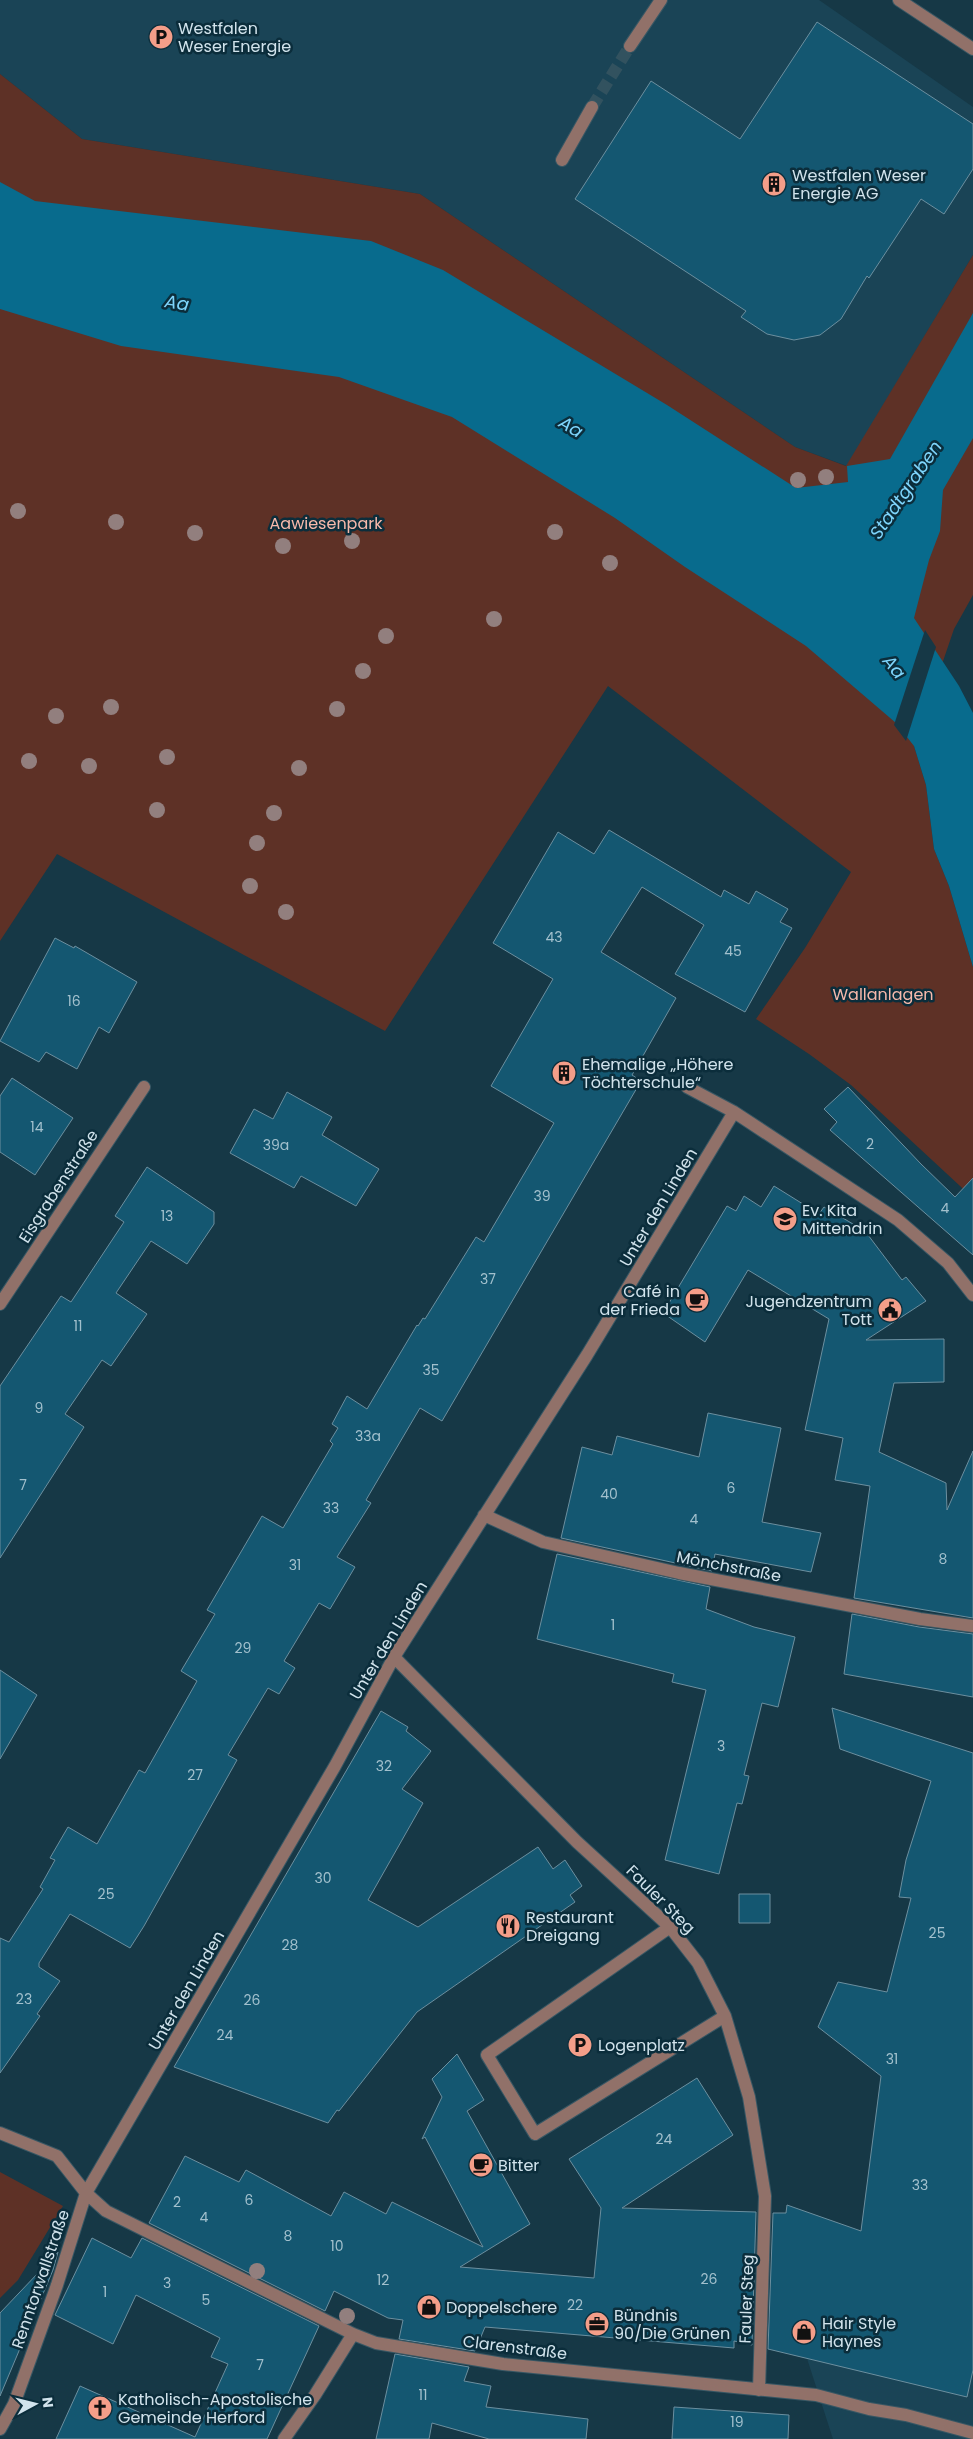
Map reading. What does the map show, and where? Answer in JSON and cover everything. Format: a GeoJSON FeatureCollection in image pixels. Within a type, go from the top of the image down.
{"type":"FeatureCollection","features":[{"type":"Feature","properties":{"kind":"street"},"geometry":{"type":"LineString","coordinates":[[630,46],[661,0]]}},
{"type":"Feature","properties":{"kind":"street"},"geometry":{"type":"LineString","coordinates":[[899,0],[973,49]]}},
{"type":"Feature","properties":{"kind":"street"},"geometry":{"type":"LineString","coordinates":[[562,160],[592,107]]}},
{"type":"Feature","properties":{"kind":"street","name":"Eisgrabenstraße"},"geometry":{"type":"LineString","coordinates":[[0,1304],[144,1086]]}},
{"type":"Feature","properties":{"kind":"street"},"geometry":{"type":"LineString","coordinates":[[687,1087],[734,1112],[898,1220],[948,1263],[973,1294]]}},
{"type":"Feature","properties":{"kind":"street","name":"Unter den Linden"},"geometry":{"type":"LineString","coordinates":[[86,2193],[149,2088],[335,1766],[394,1657],[587,1355],[734,1112]]}},
{"type":"Feature","properties":{"kind":"street","name":"Mönchstraße"},"geometry":{"type":"LineString","coordinates":[[484,1515],[543,1542],[679,1573],[920,1619],[973,1626]]}},
{"type":"Feature","properties":{"kind":"street","name":"Fauler Steg"},"geometry":{"type":"LineString","coordinates":[[394,1657],[577,1842],[670,1927],[698,1963],[725,2016],[749,2097],[765,2196],[759,2390]]}},
{"type":"Feature","properties":{"kind":"street"},"geometry":{"type":"LineString","coordinates":[[670,1927],[487,2055],[535,2134],[725,2016]]}},
{"type":"Feature","properties":{"kind":"street","name":"Clarenstraße"},"geometry":{"type":"LineString","coordinates":[[0,2133],[57,2156],[86,2193],[106,2210],[353,2334],[376,2343],[470,2359],[759,2390],[816,2394],[869,2409],[906,2415],[973,2433]]}},
{"type":"Feature","properties":{"kind":"street","name":"Renntorwallstraße"},"geometry":{"type":"LineString","coordinates":[[0,2429],[14,2404],[57,2286],[86,2193]]}},
{"type":"Feature","properties":{"kind":"street"},"geometry":{"type":"LineString","coordinates":[[284,2439],[315,2395],[353,2334]]}},
{"type":"Feature","properties":{"kind":"shaded area"},"geometry":{"type":"Polygon","coordinates":[[[0,0],[819,0],[973,107],[973,255],[847,466],[795,447],[420,194],[82,139],[0,74],[0,0]]]}},
{"type":"Feature","properties":{"kind":"shaded area"},"geometry":{"type":"Polygon","coordinates":[[[973,2102],[973,2439],[833,2439],[792,2312],[973,2102]]]}},
{"type":"Feature","properties":{"kind":"green space","name":"Aawiesenpark"},"geometry":{"type":"Polygon","coordinates":[[[0,74],[82,139],[420,194],[795,447],[846,466],[973,255],[973,595],[954,629],[914,746],[926,785],[934,849],[949,886],[973,967],[973,1198],[851,1085],[756,1019],[805,948],[851,872],[608,686],[385,1031],[57,854],[0,941],[0,74]]]}},
{"type":"Feature","properties":{"kind":"green space"},"geometry":{"type":"Polygon","coordinates":[[[0,2172],[63,2206],[18,2280],[0,2298],[0,2172]]]}},
{"type":"Feature","properties":{"kind":"water"},"geometry":{"type":"Polygon","coordinates":[[[0,182],[35,201],[371,241],[443,270],[667,405],[796,488],[848,482],[847,466],[890,459],[973,313],[973,438],[943,490],[940,531],[929,560],[914,618],[959,686],[973,713],[973,967],[949,886],[934,849],[926,785],[914,746],[896,723],[806,646],[685,567],[615,518],[452,417],[339,377],[121,346],[0,309],[0,182]]]}},
{"type":"Feature","properties":{"kind":"pier"},"geometry":{"type":"Polygon","coordinates":[[[925,630],[936,647],[906,741],[894,725],[925,630]]]}},
{"type":"Feature","properties":{"kind":"building","name":"Westfalen Weser Energie AG"},"geometry":{"type":"Polygon","coordinates":[[[817,22],[973,124],[973,169],[944,214],[921,199],[869,278],[867,276],[841,319],[820,335],[794,340],[767,334],[741,317],[746,311],[575,199],[651,81],[740,139],[817,22]]]}},
{"type":"Feature","properties":{"kind":"building"},"geometry":{"type":"Polygon","coordinates":[[[609,830],[721,897],[724,890],[749,904],[756,891],[788,909],[780,922],[792,928],[745,1012],[675,974],[704,925],[642,887],[601,952],[676,998],[632,1075],[641,1081],[442,1421],[420,1408],[366,1500],[371,1503],[337,1557],[355,1567],[330,1609],[319,1603],[284,1661],[295,1668],[279,1694],[268,1688],[228,1755],[237,1760],[130,1948],[70,1914],[39,1963],[39,1967],[60,1981],[37,2014],[40,2016],[0,2073],[0,1938],[9,1942],[43,1889],[40,1887],[55,1860],[50,1858],[68,1827],[97,1844],[139,1770],[145,1773],[197,1681],[181,1671],[215,1614],[207,1610],[262,1516],[283,1528],[333,1444],[330,1441],[338,1428],[332,1424],[347,1396],[367,1409],[417,1325],[423,1318],[425,1319],[476,1237],[484,1242],[554,1123],[491,1086],[553,979],[493,943],[558,832],[594,854],[609,830]]]}},
{"type":"Feature","properties":{"kind":"building"},"geometry":{"type":"Polygon","coordinates":[[[55,938],[74,948],[75,946],[137,982],[109,1033],[99,1027],[77,1069],[46,1052],[39,1062],[0,1041],[55,938]]]}},
{"type":"Feature","properties":{"kind":"building"},"geometry":{"type":"Polygon","coordinates":[[[12,1078],[73,1118],[35,1175],[0,1152],[0,1096],[12,1078]]]}},
{"type":"Feature","properties":{"kind":"building"},"geometry":{"type":"Polygon","coordinates":[[[848,1087],[955,1197],[973,1178],[973,1255],[830,1130],[837,1122],[824,1109],[848,1087]]]}},
{"type":"Feature","properties":{"kind":"building"},"geometry":{"type":"Polygon","coordinates":[[[287,1092],[332,1117],[322,1135],[379,1169],[356,1206],[301,1176],[294,1188],[230,1153],[254,1109],[273,1119],[287,1092]]]}},
{"type":"Feature","properties":{"kind":"building"},"geometry":{"type":"Polygon","coordinates":[[[147,1167],[214,1212],[214,1224],[187,1264],[151,1241],[116,1293],[147,1314],[111,1366],[102,1360],[65,1414],[84,1427],[0,1558],[0,1386],[61,1296],[71,1302],[124,1222],[115,1216],[147,1167]]]}},
{"type":"Feature","properties":{"kind":"building"},"geometry":{"type":"Polygon","coordinates":[[[774,1186],[819,1214],[824,1207],[865,1231],[902,1280],[906,1277],[926,1301],[866,1340],[944,1339],[944,1382],[894,1383],[879,1452],[946,1483],[947,1510],[973,1451],[973,1618],[854,1598],[870,1486],[835,1480],[843,1438],[805,1430],[829,1319],[748,1270],[705,1342],[663,1313],[727,1206],[736,1211],[744,1196],[761,1207],[774,1186]]]}},
{"type":"Feature","properties":{"kind":"building"},"geometry":{"type":"Polygon","coordinates":[[[708,1413],[781,1428],[762,1522],[821,1533],[811,1572],[715,1554],[712,1571],[561,1538],[582,1447],[612,1455],[617,1436],[699,1457],[708,1413]]]}},
{"type":"Feature","properties":{"kind":"building"},"geometry":{"type":"Polygon","coordinates":[[[557,1554],[710,1587],[706,1609],[754,1627],[795,1637],[778,1707],[762,1703],[744,1775],[749,1776],[742,1804],[737,1803],[719,1874],[665,1860],[706,1690],[672,1682],[674,1674],[537,1639],[557,1554]]]}},
{"type":"Feature","properties":{"kind":"building"},"geometry":{"type":"Polygon","coordinates":[[[852,1614],[919,1627],[973,1634],[973,1697],[844,1674],[852,1614]]]}},
{"type":"Feature","properties":{"kind":"building"},"geometry":{"type":"Polygon","coordinates":[[[0,1670],[37,1695],[0,1759],[0,1670]]]}},
{"type":"Feature","properties":{"kind":"building"},"geometry":{"type":"Polygon","coordinates":[[[832,1708],[973,1753],[973,2370],[967,2397],[768,2349],[773,2213],[786,2213],[787,2205],[861,2231],[881,2076],[818,2027],[838,1982],[887,1992],[911,1898],[899,1897],[906,1860],[931,1781],[840,1749],[832,1708]]]}},
{"type":"Feature","properties":{"kind":"building"},"geometry":{"type":"Polygon","coordinates":[[[381,1711],[408,1727],[406,1731],[431,1751],[402,1789],[423,1803],[368,1900],[418,1927],[538,1847],[553,1869],[565,1860],[582,1886],[570,1895],[575,1902],[417,2012],[328,2123],[174,2067],[381,1711]]]}},
{"type":"Feature","properties":{"kind":"building"},"geometry":{"type":"Polygon","coordinates":[[[739,1894],[770,1894],[770,1923],[739,1923],[739,1894]]]}},
{"type":"Feature","properties":{"kind":"building"},"geometry":{"type":"Polygon","coordinates":[[[457,2054],[484,2100],[467,2111],[530,2224],[460,2267],[594,2278],[601,2208],[569,2159],[697,2078],[733,2135],[622,2208],[756,2212],[752,2345],[734,2341],[734,2348],[485,2327],[475,2351],[399,2339],[403,2320],[388,2318],[334,2291],[325,2311],[149,2223],[185,2156],[239,2182],[246,2170],[331,2216],[344,2192],[386,2214],[392,2202],[483,2247],[425,2137],[422,2139],[442,2097],[432,2079],[457,2054]]]}},
{"type":"Feature","properties":{"kind":"building"},"geometry":{"type":"Polygon","coordinates":[[[92,2238],[131,2258],[142,2238],[319,2326],[267,2439],[56,2439],[80,2386],[195,2437],[228,2364],[211,2357],[220,2338],[136,2295],[113,2344],[55,2315],[92,2238]]]}},
{"type":"Feature","properties":{"kind":"building"},"geometry":{"type":"Polygon","coordinates":[[[58,2252],[53,2270],[0,2396],[0,2313],[58,2252]]]}},
{"type":"Feature","properties":{"kind":"building"},"geometry":{"type":"Polygon","coordinates":[[[395,2354],[469,2367],[464,2381],[491,2386],[486,2407],[588,2419],[586,2439],[489,2439],[432,2423],[429,2439],[376,2439],[395,2354]]]}},
{"type":"Feature","properties":{"kind":"building"},"geometry":{"type":"Polygon","coordinates":[[[674,2407],[789,2415],[788,2439],[672,2439],[674,2407]]]}},
{"type":"Feature","properties":{"kind":"tunnel"},"geometry":{"type":"LineString","coordinates":[[592,107],[630,46]]}},
{"type":"Feature","properties":{"kind":"place","name":"Westfalen Weser Energie"},"geometry":{"type":"Point","coordinates":[161,37]}},
{"type":"Feature","properties":{"kind":"place","name":"Westfalen Weser Energie AG"},"geometry":{"type":"Point","coordinates":[774,184]}},
{"type":"Feature","properties":{"kind":"place","name":"Ehemalige „Höhere Töchterschule“"},"geometry":{"type":"Point","coordinates":[564,1073]}},
{"type":"Feature","properties":{"kind":"place","name":"Ev. Kita Mittendrin"},"geometry":{"type":"Point","coordinates":[785,1219]}},
{"type":"Feature","properties":{"kind":"place","name":"Café in der Frieda"},"geometry":{"type":"Point","coordinates":[697,1300]}},
{"type":"Feature","properties":{"kind":"place","name":"Jugendzentrum Tott"},"geometry":{"type":"Point","coordinates":[890,1310]}},
{"type":"Feature","properties":{"kind":"place","name":"Restaurant Dreigang"},"geometry":{"type":"Point","coordinates":[508,1926]}},
{"type":"Feature","properties":{"kind":"place","name":"Logenplatz"},"geometry":{"type":"Point","coordinates":[580,2045]}},
{"type":"Feature","properties":{"kind":"place","name":"Bitter"},"geometry":{"type":"Point","coordinates":[481,2165]}},
{"type":"Feature","properties":{"kind":"place","name":"Doppelschere"},"geometry":{"type":"Point","coordinates":[429,2307]}},
{"type":"Feature","properties":{"kind":"place","name":"Bündnis 90/Die Grünen"},"geometry":{"type":"Point","coordinates":[597,2324]}},
{"type":"Feature","properties":{"kind":"place","name":"Hair Style Haynes"},"geometry":{"type":"Point","coordinates":[804,2332]}},
{"type":"Feature","properties":{"kind":"place","name":"Katholisch-Apostolische Gemeinde Herford"},"geometry":{"type":"Point","coordinates":[100,2408]}},
{"type":"Feature","properties":{"kind":"water label","name":"Aa"},"geometry":{"type":"Point","coordinates":[177,303]}},
{"type":"Feature","properties":{"kind":"water label","name":"Aa"},"geometry":{"type":"Point","coordinates":[571,427]}},
{"type":"Feature","properties":{"kind":"water label","name":"Stadtgraben"},"geometry":{"type":"Point","coordinates":[906,490]}},
{"type":"Feature","properties":{"kind":"water label","name":"Aa"},"geometry":{"type":"Point","coordinates":[894,667]}},
{"type":"Feature","properties":{"kind":"park label","name":"Wallanlagen"},"geometry":{"type":"Point","coordinates":[883,994]}}]}
